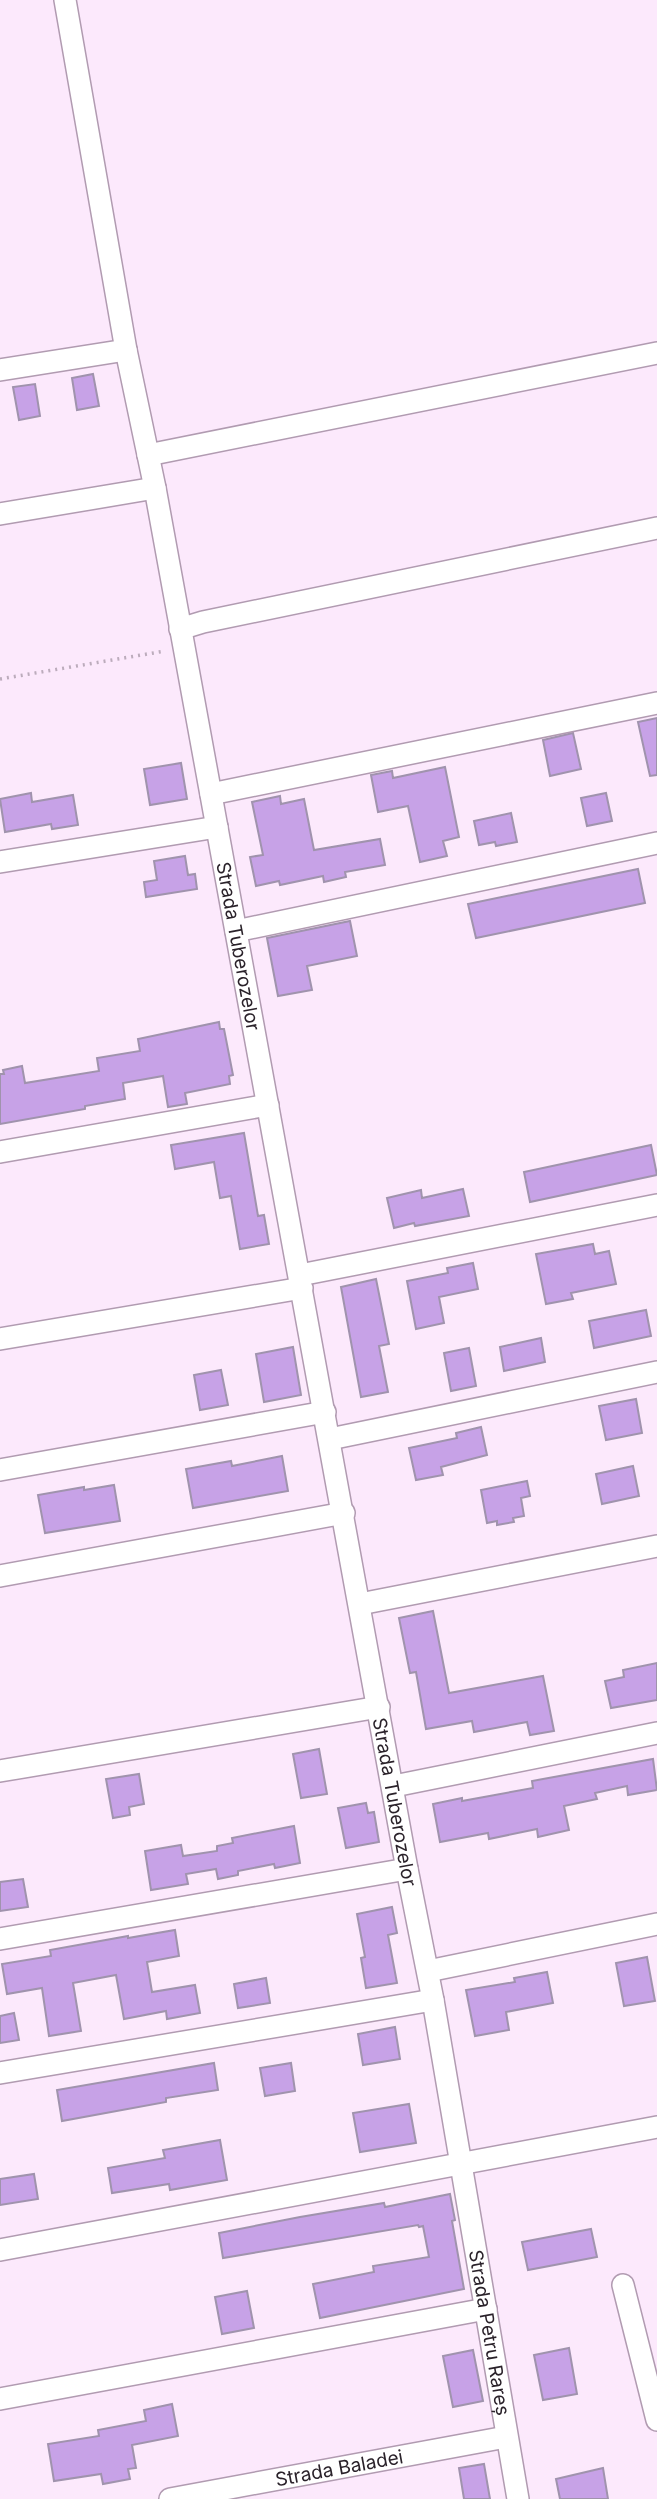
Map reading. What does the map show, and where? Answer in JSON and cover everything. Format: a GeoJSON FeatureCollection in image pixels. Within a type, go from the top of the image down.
{"type":"FeatureCollection","features":[{"type":"Feature","properties":{"kind":"street","name":"Strada Tuberozelor"},"geometry":{"type":"LineString","coordinates":[[68,1],[127,350],[155,488],[344,1513],[407,1869],[428,1971],[460,2165]]}},
{"type":"Feature","properties":{"kind":"street"},"geometry":{"type":"LineString","coordinates":[[0,370],[127,350]]}},
{"type":"Feature","properties":{"kind":"street"},"geometry":{"type":"LineString","coordinates":[[148,455],[657,353]]}},
{"type":"Feature","properties":{"kind":"street"},"geometry":{"type":"LineString","coordinates":[[0,514],[155,488]]}},
{"type":"Feature","properties":{"kind":"street"},"geometry":{"type":"LineString","coordinates":[[182,638],[203,622],[657,528]]}},
{"type":"Feature","properties":{"kind":"street"},"geometry":{"type":"LineString","coordinates":[[211,794],[657,703]]}},
{"type":"Feature","properties":{"kind":"street"},"geometry":{"type":"LineString","coordinates":[[0,862],[217,827]]}},
{"type":"Feature","properties":{"kind":"street"},"geometry":{"type":"LineString","coordinates":[[236,931],[657,843]]}},
{"type":"Feature","properties":{"kind":"street"},"geometry":{"type":"LineString","coordinates":[[0,1152],[268,1105]]}},
{"type":"Feature","properties":{"kind":"street"},"geometry":{"type":"LineString","coordinates":[[0,1339],[301,1281],[657,1205]]}},
{"type":"Feature","properties":{"kind":"street"},"geometry":{"type":"LineString","coordinates":[[330,1439],[657,1372]]}},
{"type":"Feature","properties":{"kind":"street"},"geometry":{"type":"LineString","coordinates":[[0,1470],[325,1412]]}},
{"type":"Feature","properties":{"kind":"street"},"geometry":{"type":"LineString","coordinates":[[0,1576],[344,1513]]}},
{"type":"Feature","properties":{"kind":"street"},"geometry":{"type":"LineString","coordinates":[[360,1604],[657,1546]]}},
{"type":"Feature","properties":{"kind":"street"},"geometry":{"type":"LineString","coordinates":[[0,1771],[379,1707]]}},
{"type":"Feature","properties":{"kind":"street"},"geometry":{"type":"LineString","coordinates":[[394,1786],[657,1733]]}},
{"type":"Feature","properties":{"kind":"street"},"geometry":{"type":"LineString","coordinates":[[0,1938],[407,1869]]}},
{"type":"Feature","properties":{"kind":"street"},"geometry":{"type":"LineString","coordinates":[[428,1971],[657,1924]]}},
{"type":"Feature","properties":{"kind":"street"},"geometry":{"type":"LineString","coordinates":[[0,2073],[433,2000]]}},
{"type":"Feature","properties":{"kind":"street"},"geometry":{"type":"LineString","coordinates":[[0,2249],[657,2127]]}},
{"type":"Feature","properties":{"kind":"street","name":"Strada Petru Rareș"},"geometry":{"type":"LineString","coordinates":[[460,2165],[518,2499]]}},
{"type":"Feature","properties":{"kind":"street"},"geometry":{"type":"LineString","coordinates":[[623,2285],[657,2420]]}},
{"type":"Feature","properties":{"kind":"street"},"geometry":{"type":"LineString","coordinates":[[0,2399],[486,2309]]}},
{"type":"Feature","properties":{"kind":"street","name":"Strada Baladei"},"geometry":{"type":"LineString","coordinates":[[170,2499],[506,2437]]}},
{"type":"Feature","properties":{"kind":"path"},"geometry":{"type":"LineString","coordinates":[[0,679],[182,638]]}},
{"type":"Feature","properties":{"kind":"building"},"geometry":{"type":"Polygon","coordinates":[[[93,374],[99,406],[77,410],[72,378],[93,374]]]}},
{"type":"Feature","properties":{"kind":"building"},"geometry":{"type":"Polygon","coordinates":[[[35,384],[40,416],[19,420],[13,387],[35,384]]]}},
{"type":"Feature","properties":{"kind":"building"},"geometry":{"type":"Polygon","coordinates":[[[657,718],[657,775],[650,776],[638,722],[657,718]]]}},
{"type":"Feature","properties":{"kind":"building"},"geometry":{"type":"Polygon","coordinates":[[[573,733],[581,769],[550,776],[543,740],[573,733]]]}},
{"type":"Feature","properties":{"kind":"building"},"geometry":{"type":"Polygon","coordinates":[[[181,763],[187,799],[150,805],[144,769],[181,763]]]}},
{"type":"Feature","properties":{"kind":"building"},"geometry":{"type":"Polygon","coordinates":[[[445,767],[459,837],[443,841],[447,856],[420,862],[408,806],[378,812],[371,775],[392,771],[393,778],[445,767]]]}},
{"type":"Feature","properties":{"kind":"building"},"geometry":{"type":"Polygon","coordinates":[[[31,793],[32,802],[73,795],[78,825],[52,829],[51,824],[5,832],[0,799],[31,793]]]}},
{"type":"Feature","properties":{"kind":"building"},"geometry":{"type":"Polygon","coordinates":[[[606,793],[612,821],[587,826],[581,798],[606,793]]]}},
{"type":"Feature","properties":{"kind":"building"},"geometry":{"type":"Polygon","coordinates":[[[280,796],[281,804],[304,799],[314,850],[380,839],[385,865],[345,872],[346,877],[324,882],[323,876],[280,885],[279,881],[256,886],[250,857],[263,855],[252,802],[280,796]]]}},
{"type":"Feature","properties":{"kind":"building"},"geometry":{"type":"Polygon","coordinates":[[[511,813],[517,842],[496,846],[495,842],[479,845],[474,821],[511,813]]]}},
{"type":"Feature","properties":{"kind":"building"},"geometry":{"type":"Polygon","coordinates":[[[185,856],[188,875],[195,874],[197,889],[146,897],[144,882],[157,880],[154,861],[185,856]]]}},
{"type":"Feature","properties":{"kind":"building"},"geometry":{"type":"Polygon","coordinates":[[[638,869],[645,903],[476,938],[468,904],[638,869]]]}},
{"type":"Feature","properties":{"kind":"building"},"geometry":{"type":"Polygon","coordinates":[[[350,921],[357,956],[307,966],[312,990],[278,996],[267,938],[350,921]]]}},
{"type":"Feature","properties":{"kind":"building"},"geometry":{"type":"Polygon","coordinates":[[[219,1022],[220,1029],[224,1029],[233,1075],[229,1076],[230,1084],[185,1093],[187,1104],[168,1107],[163,1076],[123,1083],[125,1099],[0,1124],[0,1074],[4,1074],[3,1070],[22,1066],[25,1083],[99,1071],[97,1058],[140,1051],[138,1039],[219,1022]]]}},
{"type":"Feature","properties":{"kind":"building"},"geometry":{"type":"Polygon","coordinates":[[[244,1133],[258,1216],[264,1215],[269,1244],[240,1249],[231,1196],[220,1198],[214,1162],[175,1169],[171,1145],[244,1133]]]}},
{"type":"Feature","properties":{"kind":"building"},"geometry":{"type":"Polygon","coordinates":[[[651,1145],[657,1175],[530,1202],[524,1172],[651,1145]]]}},
{"type":"Feature","properties":{"kind":"building"},"geometry":{"type":"Polygon","coordinates":[[[463,1189],[469,1216],[394,1228],[387,1198],[421,1190],[422,1198],[463,1189]]]}},
{"type":"Feature","properties":{"kind":"building"},"geometry":{"type":"Polygon","coordinates":[[[593,1244],[595,1254],[609,1251],[616,1284],[571,1293],[573,1299],[546,1304],[536,1254],[593,1244]]]}},
{"type":"Feature","properties":{"kind":"building"},"geometry":{"type":"Polygon","coordinates":[[[473,1263],[478,1289],[439,1297],[444,1323],[416,1329],[407,1281],[448,1273],[447,1268],[473,1263]]]}},
{"type":"Feature","properties":{"kind":"building"},"geometry":{"type":"Polygon","coordinates":[[[376,1279],[389,1344],[379,1346],[388,1392],[361,1397],[341,1287],[376,1279]]]}},
{"type":"Feature","properties":{"kind":"building"},"geometry":{"type":"Polygon","coordinates":[[[646,1310],[651,1336],[594,1348],[589,1321],[646,1310]]]}},
{"type":"Feature","properties":{"kind":"building"},"geometry":{"type":"Polygon","coordinates":[[[541,1338],[545,1362],[504,1371],[500,1347],[541,1338]]]}},
{"type":"Feature","properties":{"kind":"building"},"geometry":{"type":"Polygon","coordinates":[[[293,1347],[301,1395],[264,1402],[256,1354],[293,1347]]]}},
{"type":"Feature","properties":{"kind":"building"},"geometry":{"type":"Polygon","coordinates":[[[469,1348],[476,1386],[451,1391],[444,1353],[469,1348]]]}},
{"type":"Feature","properties":{"kind":"building"},"geometry":{"type":"Polygon","coordinates":[[[221,1370],[228,1405],[200,1410],[194,1375],[221,1370]]]}},
{"type":"Feature","properties":{"kind":"building"},"geometry":{"type":"Polygon","coordinates":[[[636,1399],[642,1433],[606,1440],[599,1406],[636,1399]]]}},
{"type":"Feature","properties":{"kind":"building"},"geometry":{"type":"Polygon","coordinates":[[[481,1427],[487,1455],[441,1467],[443,1475],[416,1480],[409,1448],[457,1438],[456,1433],[481,1427]]]}},
{"type":"Feature","properties":{"kind":"building"},"geometry":{"type":"Polygon","coordinates":[[[282,1456],[288,1491],[193,1508],[186,1469],[231,1461],[232,1466],[282,1456]]]}},
{"type":"Feature","properties":{"kind":"building"},"geometry":{"type":"Polygon","coordinates":[[[633,1466],[639,1496],[602,1504],[596,1474],[633,1466]]]}},
{"type":"Feature","properties":{"kind":"building"},"geometry":{"type":"Polygon","coordinates":[[[527,1481],[530,1496],[521,1498],[524,1516],[513,1518],[514,1522],[497,1525],[497,1521],[487,1523],[481,1490],[527,1481]]]}},
{"type":"Feature","properties":{"kind":"building"},"geometry":{"type":"Polygon","coordinates":[[[114,1485],[120,1521],[45,1533],[38,1495],[114,1485]]]}},
{"type":"Feature","properties":{"kind":"building"},"geometry":{"type":"Polygon","coordinates":[[[433,1611],[449,1693],[543,1676],[554,1731],[530,1735],[527,1722],[474,1732],[472,1721],[426,1729],[416,1672],[410,1673],[399,1618],[433,1611]]]}},
{"type":"Feature","properties":{"kind":"building"},"geometry":{"type":"Polygon","coordinates":[[[657,1663],[657,1700],[611,1708],[605,1681],[624,1677],[623,1670],[657,1663]]]}},
{"type":"Feature","properties":{"kind":"building"},"geometry":{"type":"Polygon","coordinates":[[[319,1749],[327,1794],[301,1798],[293,1754],[319,1749]]]}},
{"type":"Feature","properties":{"kind":"building"},"geometry":{"type":"Polygon","coordinates":[[[653,1759],[657,1790],[628,1795],[627,1786],[595,1793],[597,1799],[564,1806],[569,1830],[538,1837],[537,1829],[489,1839],[488,1833],[440,1842],[433,1804],[533,1788],[532,1781],[653,1759]]]}},
{"type":"Feature","properties":{"kind":"building"},"geometry":{"type":"Polygon","coordinates":[[[139,1774],[144,1804],[129,1807],[130,1815],[113,1818],[106,1779],[139,1774]]]}},
{"type":"Feature","properties":{"kind":"building"},"geometry":{"type":"Polygon","coordinates":[[[366,1803],[368,1813],[374,1812],[379,1842],[346,1848],[338,1808],[366,1803]]]}},
{"type":"Feature","properties":{"kind":"building"},"geometry":{"type":"Polygon","coordinates":[[[294,1826],[300,1863],[275,1868],[274,1864],[238,1871],[238,1875],[218,1879],[216,1869],[186,1874],[188,1884],[151,1890],[145,1851],[181,1845],[183,1856],[217,1851],[217,1846],[233,1843],[232,1838],[294,1826]]]}},
{"type":"Feature","properties":{"kind":"building"},"geometry":{"type":"Polygon","coordinates":[[[23,1879],[28,1907],[0,1911],[0,1882],[23,1879]]]}},
{"type":"Feature","properties":{"kind":"building"},"geometry":{"type":"Polygon","coordinates":[[[392,1907],[397,1933],[388,1935],[397,1983],[366,1988],[361,1958],[365,1957],[357,1914],[392,1907]]]}},
{"type":"Feature","properties":{"kind":"building"},"geometry":{"type":"Polygon","coordinates":[[[175,1930],[179,1956],[147,1962],[152,1992],[195,1985],[200,2013],[167,2019],[166,2011],[124,2019],[116,1975],[73,1983],[81,2031],[49,2036],[42,1988],[7,1994],[2,1964],[51,1956],[50,1950],[175,1930]]]}},
{"type":"Feature","properties":{"kind":"building"},"geometry":{"type":"Polygon","coordinates":[[[647,1957],[655,2001],[624,2006],[616,1963],[647,1957]]]}},
{"type":"Feature","properties":{"kind":"building"},"geometry":{"type":"Polygon","coordinates":[[[547,1972],[553,2003],[506,2012],[509,2030],[475,2036],[466,1990],[515,1982],[514,1978],[547,1972]]]}},
{"type":"Feature","properties":{"kind":"building"},"geometry":{"type":"Polygon","coordinates":[[[266,1978],[270,2003],[238,2008],[234,1984],[266,1978]]]}},
{"type":"Feature","properties":{"kind":"building"},"geometry":{"type":"Polygon","coordinates":[[[14,2013],[19,2040],[0,2043],[0,2016],[14,2013]]]}},
{"type":"Feature","properties":{"kind":"building"},"geometry":{"type":"Polygon","coordinates":[[[395,2027],[400,2059],[363,2065],[358,2034],[395,2027]]]}},
{"type":"Feature","properties":{"kind":"building"},"geometry":{"type":"Polygon","coordinates":[[[214,2063],[218,2090],[166,2098],[166,2102],[62,2121],[57,2090],[214,2063]]]}},
{"type":"Feature","properties":{"kind":"building"},"geometry":{"type":"Polygon","coordinates":[[[291,2063],[295,2091],[265,2096],[260,2068],[291,2063]]]}},
{"type":"Feature","properties":{"kind":"building"},"geometry":{"type":"Polygon","coordinates":[[[409,2104],[416,2143],[360,2152],[353,2113],[409,2104]]]}},
{"type":"Feature","properties":{"kind":"building"},"geometry":{"type":"Polygon","coordinates":[[[220,2140],[227,2180],[170,2190],[169,2184],[112,2193],[108,2168],[165,2158],[163,2150],[220,2140]]]}},
{"type":"Feature","properties":{"kind":"building"},"geometry":{"type":"Polygon","coordinates":[[[34,2174],[38,2199],[0,2205],[0,2179],[34,2174]]]}},
{"type":"Feature","properties":{"kind":"building"},"geometry":{"type":"Polygon","coordinates":[[[450,2194],[464,2289],[320,2318],[313,2284],[374,2272],[373,2266],[429,2257],[423,2226],[418,2225],[223,2258],[219,2233],[300,2217],[384,2203],[385,2207],[450,2194]]]}},
{"type":"Feature","properties":{"kind":"building"},"geometry":{"type":"Polygon","coordinates":[[[591,2229],[597,2257],[528,2270],[522,2242],[591,2229]]]}},
{"type":"Feature","properties":{"kind":"building"},"geometry":{"type":"Polygon","coordinates":[[[247,2291],[254,2328],[222,2334],[215,2297],[247,2291]]]}},
{"type":"Feature","properties":{"kind":"building"},"geometry":{"type":"Polygon","coordinates":[[[569,2348],[577,2394],[543,2400],[534,2355],[569,2348]]]}},
{"type":"Feature","properties":{"kind":"building"},"geometry":{"type":"Polygon","coordinates":[[[473,2350],[483,2401],[453,2407],[443,2356],[473,2350]]]}},
{"type":"Feature","properties":{"kind":"building"},"geometry":{"type":"Polygon","coordinates":[[[172,2404],[178,2436],[132,2445],[136,2468],[128,2469],[130,2479],[103,2484],[101,2474],[54,2481],[48,2444],[99,2436],[98,2430],[146,2421],[144,2410],[172,2404]]]}},
{"type":"Feature","properties":{"kind":"building"},"geometry":{"type":"Polygon","coordinates":[[[484,2464],[490,2499],[464,2499],[459,2468],[484,2464]]]}},
{"type":"Feature","properties":{"kind":"building"},"geometry":{"type":"Polygon","coordinates":[[[603,2468],[608,2499],[560,2499],[556,2479],[603,2468]]]}}]}
